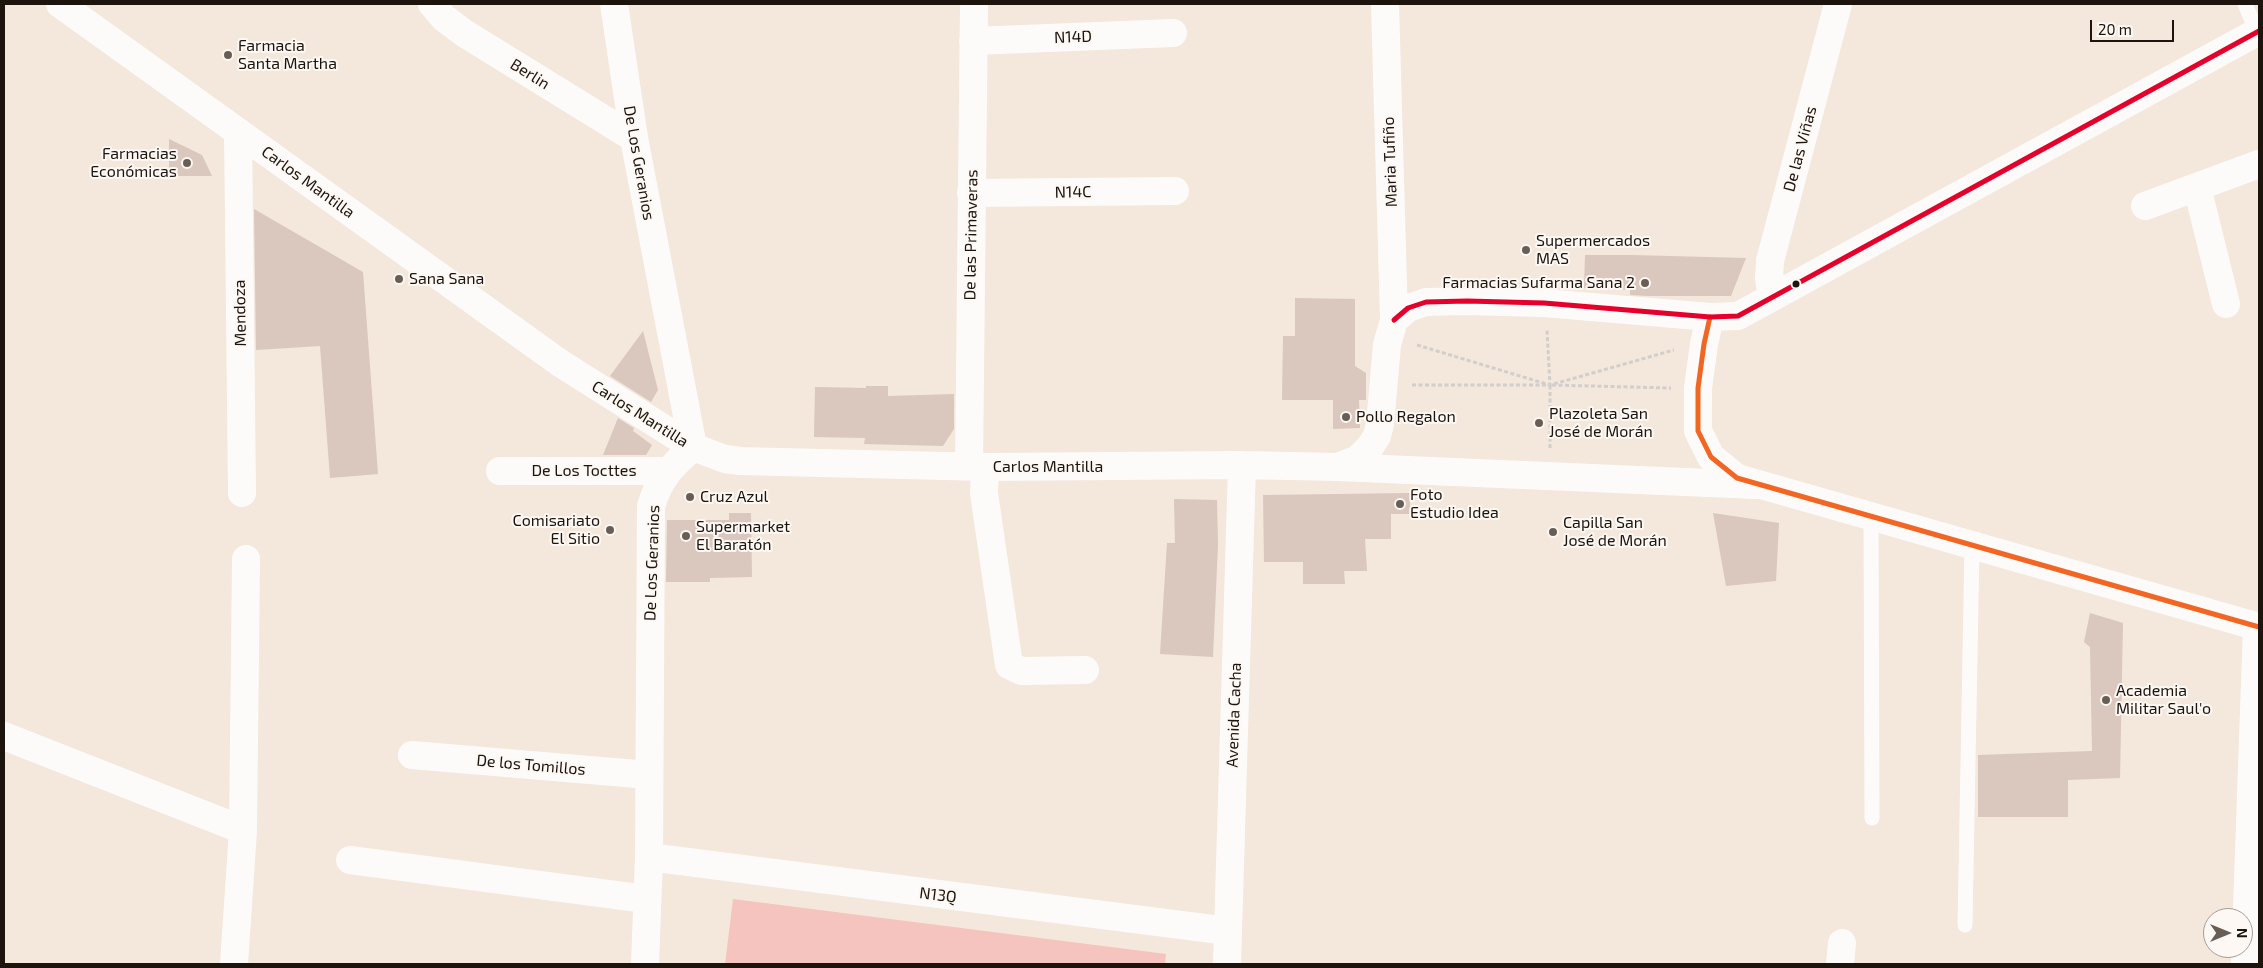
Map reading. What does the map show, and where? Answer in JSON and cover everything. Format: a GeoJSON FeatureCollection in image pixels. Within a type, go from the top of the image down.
{"type":"FeatureCollection","features":[{"type":"Feature","properties":{"kind":"street","name":"Carlos Mantilla"},"geometry":{"type":"LineString","coordinates":[[60,4],[560,363],[693,447],[725,459],[740,461],[977,467],[1338,467],[1755,485]]}},
{"type":"Feature","properties":{"kind":"street","name":"Berlin"},"geometry":{"type":"LineString","coordinates":[[432,4],[444,18],[464,33],[634,138]]}},
{"type":"Feature","properties":{"kind":"street","name":"De Los Geranios"},"geometry":{"type":"LineString","coordinates":[[614,4],[634,138],[693,447],[667,471],[657,486],[652,506],[649,857],[645,964]]}},
{"type":"Feature","properties":{"kind":"street","name":"De las Primaveras"},"geometry":{"type":"LineString","coordinates":[[974,4],[971,193],[977,467],[984,493],[1009,665],[1014,670],[1021,671],[1085,670]]}},
{"type":"Feature","properties":{"kind":"street","name":"Maria Tufiño"},"geometry":{"type":"LineString","coordinates":[[1338,467],[1358,458],[1377,436],[1387,345],[1392,328],[1385,4]]}},
{"type":"Feature","properties":{"kind":"street","name":"De las Viñas"},"geometry":{"type":"LineString","coordinates":[[1772,296],[1769,278],[1770,261],[1838,4]]}},
{"type":"Feature","properties":{"kind":"street","name":"N14D"},"geometry":{"type":"LineString","coordinates":[[973,41],[1173,33]]}},
{"type":"Feature","properties":{"kind":"street"},"geometry":{"type":"LineString","coordinates":[[1392,328],[1408,308],[1426,302],[1467,300],[1544,303],[1710,317],[1738,316],[2259,34]]}},
{"type":"Feature","properties":{"kind":"street","name":"Mendoza"},"geometry":{"type":"LineString","coordinates":[[238,132],[242,493]]}},
{"type":"Feature","properties":{"kind":"street"},"geometry":{"type":"LineString","coordinates":[[2145,206],[2259,164]]}},
{"type":"Feature","properties":{"kind":"street"},"geometry":{"type":"LineString","coordinates":[[2197,187],[2226,304]]}},
{"type":"Feature","properties":{"kind":"street","name":"N14C"},"geometry":{"type":"LineString","coordinates":[[971,193],[1175,191]]}},
{"type":"Feature","properties":{"kind":"street"},"geometry":{"type":"LineString","coordinates":[[1710,317],[1698,388],[1698,432],[1711,457],[1737,478],[1755,485],[2258,627],[2245,964]]}},
{"type":"Feature","properties":{"kind":"street","name":"Avenida Cacha"},"geometry":{"type":"LineString","coordinates":[[1227,964],[1242,466]]}},
{"type":"Feature","properties":{"kind":"street","name":"De Los Tocttes"},"geometry":{"type":"LineString","coordinates":[[500,471],[667,471]]}},
{"type":"Feature","properties":{"kind":"street"},"geometry":{"type":"LineString","coordinates":[[234,964],[243,830],[246,559]]}},
{"type":"Feature","properties":{"kind":"street"},"geometry":{"type":"LineString","coordinates":[[4,736],[243,830]]}},
{"type":"Feature","properties":{"kind":"street","name":"De los Tomillos"},"geometry":{"type":"LineString","coordinates":[[412,755],[649,775]]}},
{"type":"Feature","properties":{"kind":"street","name":"N13Q"},"geometry":{"type":"LineString","coordinates":[[649,857],[1228,932]]}},
{"type":"Feature","properties":{"kind":"street"},"geometry":{"type":"LineString","coordinates":[[350,860],[646,899]]}},
{"type":"Feature","properties":{"kind":"lane"},"geometry":{"type":"LineString","coordinates":[[2245,4],[2259,34]]}},
{"type":"Feature","properties":{"kind":"lane"},"geometry":{"type":"LineString","coordinates":[[1871,517],[1872,818]]}},
{"type":"Feature","properties":{"kind":"lane"},"geometry":{"type":"LineString","coordinates":[[1965,925],[1972,546]]}},
{"type":"Feature","properties":{"kind":"path"},"geometry":{"type":"LineString","coordinates":[[1544,303],[1549,345],[1550,476]]}},
{"type":"Feature","properties":{"kind":"path"},"geometry":{"type":"LineString","coordinates":[[1392,328],[1550,385],[1680,348],[1704,344]]}},
{"type":"Feature","properties":{"kind":"path"},"geometry":{"type":"LineString","coordinates":[[1384,384],[1698,388]]}},
{"type":"Feature","properties":{"kind":"shaded area"},"geometry":{"type":"Polygon","coordinates":[[[733,899],[1166,954],[1165,964],[725,964],[733,899]]]}},
{"type":"Feature","properties":{"kind":"building"},"geometry":{"type":"Polygon","coordinates":[[[169,139],[202,155],[212,176],[169,176],[169,139]]]}},
{"type":"Feature","properties":{"kind":"building"},"geometry":{"type":"Polygon","coordinates":[[[254,209],[363,272],[378,474],[330,478],[320,346],[256,350],[254,209]]]}},
{"type":"Feature","properties":{"kind":"building"},"geometry":{"type":"Polygon","coordinates":[[[1585,255],[1746,258],[1731,296],[1648,296],[1630,295],[1630,290],[1584,288],[1585,255]]]}},
{"type":"Feature","properties":{"kind":"building"},"geometry":{"type":"Polygon","coordinates":[[[1295,298],[1355,299],[1355,366],[1366,373],[1366,400],[1359,400],[1360,428],[1333,429],[1333,400],[1282,400],[1283,336],[1295,336],[1295,298]]]}},
{"type":"Feature","properties":{"kind":"building"},"geometry":{"type":"Polygon","coordinates":[[[643,331],[658,390],[651,402],[610,376],[643,331]]]}},
{"type":"Feature","properties":{"kind":"building"},"geometry":{"type":"Polygon","coordinates":[[[866,386],[888,386],[888,396],[954,394],[954,429],[943,446],[864,444],[865,438],[814,437],[815,387],[866,388],[866,386]]]}},
{"type":"Feature","properties":{"kind":"building"},"geometry":{"type":"Polygon","coordinates":[[[618,418],[634,428],[633,431],[652,445],[646,455],[603,455],[618,418]]]}},
{"type":"Feature","properties":{"kind":"building"},"geometry":{"type":"Polygon","coordinates":[[[1410,493],[1410,514],[1391,514],[1391,539],[1365,539],[1367,571],[1344,571],[1345,584],[1303,584],[1303,562],[1264,562],[1263,495],[1410,493]]]}},
{"type":"Feature","properties":{"kind":"building"},"geometry":{"type":"Polygon","coordinates":[[[1174,499],[1217,500],[1218,544],[1213,657],[1160,654],[1167,543],[1175,543],[1174,499]]]}},
{"type":"Feature","properties":{"kind":"building"},"geometry":{"type":"Polygon","coordinates":[[[729,513],[751,513],[752,577],[710,578],[710,582],[666,582],[667,520],[729,520],[729,513]]]}},
{"type":"Feature","properties":{"kind":"building"},"geometry":{"type":"Polygon","coordinates":[[[1713,513],[1779,523],[1776,581],[1726,586],[1713,513]]]}},
{"type":"Feature","properties":{"kind":"building","name":"Academia Militar Saul'o"},"geometry":{"type":"Polygon","coordinates":[[[2090,613],[2123,623],[2120,778],[2068,780],[2068,817],[1978,817],[1978,755],[2092,751],[2090,647],[2084,642],[2090,613]]]}},
{"type":"Feature","properties":{"kind":"transit line"},"geometry":{"type":"LineString","coordinates":[[1394,320],[1408,308],[1426,302],[1467,301],[1544,303],[1710,317],[1738,316],[2259,31]]}},
{"type":"Feature","properties":{"kind":"transit line"},"geometry":{"type":"LineString","coordinates":[[1710,317],[1698,388],[1698,431],[1711,457],[1737,478],[2259,627]]}},
{"type":"Feature","properties":{"kind":"place","name":"Farmacia Santa Martha"},"geometry":{"type":"Point","coordinates":[228,55]}},
{"type":"Feature","properties":{"kind":"place","name":"Farmacias Económicas"},"geometry":{"type":"Point","coordinates":[187,163]}},
{"type":"Feature","properties":{"kind":"place","name":"Supermercados MAS"},"geometry":{"type":"Point","coordinates":[1526,250]}},
{"type":"Feature","properties":{"kind":"place","name":"Sana Sana"},"geometry":{"type":"Point","coordinates":[399,279]}},
{"type":"Feature","properties":{"kind":"place","name":"Farmacias Sufarma Sana 2"},"geometry":{"type":"Point","coordinates":[1645,283]}},
{"type":"Feature","properties":{"kind":"place","name":"Pollo Regalon"},"geometry":{"type":"Point","coordinates":[1346,417]}},
{"type":"Feature","properties":{"kind":"place","name":"Plazoleta San José de Morán"},"geometry":{"type":"Point","coordinates":[1539,423]}},
{"type":"Feature","properties":{"kind":"place","name":"Cruz Azul"},"geometry":{"type":"Point","coordinates":[690,497]}},
{"type":"Feature","properties":{"kind":"place","name":"Foto Estudio Idea"},"geometry":{"type":"Point","coordinates":[1400,504]}},
{"type":"Feature","properties":{"kind":"place","name":"Comisariato El Sitio"},"geometry":{"type":"Point","coordinates":[610,530]}},
{"type":"Feature","properties":{"kind":"place","name":"Capilla San José de Morán"},"geometry":{"type":"Point","coordinates":[1553,532]}},
{"type":"Feature","properties":{"kind":"place","name":"Supermarket El Baratón"},"geometry":{"type":"Point","coordinates":[686,536]}},
{"type":"Feature","properties":{"kind":"place","name":"Academia Militar Saul'o"},"geometry":{"type":"Point","coordinates":[2106,700]}}]}
